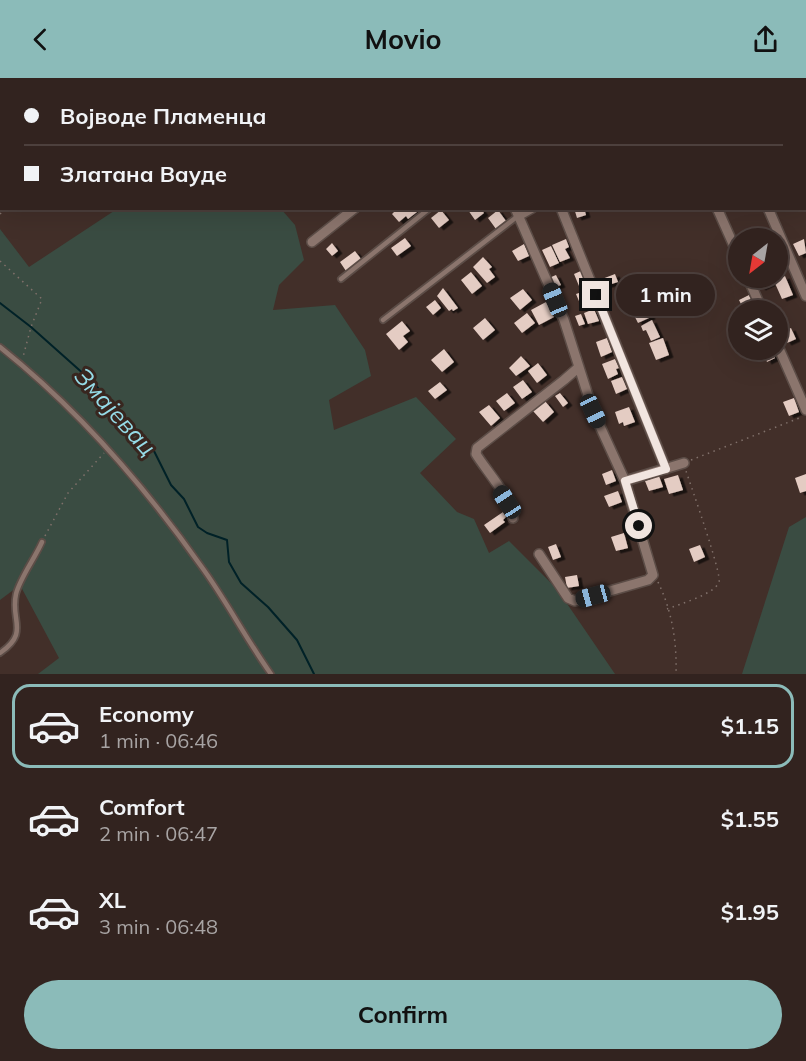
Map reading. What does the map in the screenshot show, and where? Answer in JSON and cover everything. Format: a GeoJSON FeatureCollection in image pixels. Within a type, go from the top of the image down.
{"type":"FeatureCollection","features":[{"type":"Feature","properties":{"kind":"street"},"geometry":{"type":"LineString","coordinates":[[312,242],[352,210]]}},
{"type":"Feature","properties":{"kind":"street"},"geometry":{"type":"LineString","coordinates":[[562,210],[666,469]]}},
{"type":"Feature","properties":{"kind":"street"},"geometry":{"type":"LineString","coordinates":[[718,210],[728,233]]}},
{"type":"Feature","properties":{"kind":"street"},"geometry":{"type":"LineString","coordinates":[[769,210],[806,296]]}},
{"type":"Feature","properties":{"kind":"street"},"geometry":{"type":"LineString","coordinates":[[517,212],[564,320],[593,411],[625,481],[653,575],[648,580],[575,600],[568,598],[539,554]]}},
{"type":"Feature","properties":{"kind":"street"},"geometry":{"type":"LineString","coordinates":[[784,360],[806,410]]}},
{"type":"Feature","properties":{"kind":"street"},"geometry":{"type":"LineString","coordinates":[[513,518],[512,510],[476,451],[481,444],[526,411],[579,367]]}},
{"type":"Feature","properties":{"kind":"street"},"geometry":{"type":"LineString","coordinates":[[625,481],[684,463]]}},
{"type":"Feature","properties":{"kind":"lane"},"geometry":{"type":"LineString","coordinates":[[340,279],[427,210]]}},
{"type":"Feature","properties":{"kind":"lane"},"geometry":{"type":"LineString","coordinates":[[383,320],[517,212]]}},
{"type":"Feature","properties":{"kind":"lane"},"geometry":{"type":"LineString","coordinates":[[0,347],[39,378],[109,447],[202,567],[271,674]]}},
{"type":"Feature","properties":{"kind":"lane"},"geometry":{"type":"LineString","coordinates":[[0,653],[16,638],[18,630],[16,595],[42,542]]}},
{"type":"Feature","properties":{"kind":"path"},"geometry":{"type":"LineString","coordinates":[[0,261],[42,299],[31,327],[22,364]]}},
{"type":"Feature","properties":{"kind":"path"},"geometry":{"type":"LineString","coordinates":[[668,609],[710,592],[719,583],[720,574],[684,463],[806,416]]}},
{"type":"Feature","properties":{"kind":"path"},"geometry":{"type":"LineString","coordinates":[[42,542],[68,493],[109,447]]}},
{"type":"Feature","properties":{"kind":"path"},"geometry":{"type":"LineString","coordinates":[[653,575],[660,585],[672,619],[677,652],[676,674]]}},
{"type":"Feature","properties":{"kind":"green space"},"geometry":{"type":"Polygon","coordinates":[[[115,210],[282,210],[295,225],[304,260],[279,285],[273,310],[335,305],[365,350],[371,376],[329,400],[334,430],[416,397],[456,439],[420,473],[457,512],[474,519],[489,553],[509,541],[557,589],[615,674],[38,674],[59,658],[20,585],[0,600],[0,229],[29,267],[115,210]]]}},
{"type":"Feature","properties":{"kind":"green space"},"geometry":{"type":"Polygon","coordinates":[[[806,517],[806,674],[742,674],[789,527],[806,517]]]}},
{"type":"Feature","properties":{"kind":"building"},"geometry":{"type":"Polygon","coordinates":[[[396,210],[416,210],[417,212],[408,219],[406,216],[399,222],[392,214],[396,210]]]}},
{"type":"Feature","properties":{"kind":"building"},"geometry":{"type":"Polygon","coordinates":[[[441,210],[449,220],[439,228],[431,218],[441,210]]]}},
{"type":"Feature","properties":{"kind":"building"},"geometry":{"type":"Polygon","coordinates":[[[468,210],[482,210],[484,213],[475,220],[468,210]]]}},
{"type":"Feature","properties":{"kind":"building"},"geometry":{"type":"Polygon","coordinates":[[[498,210],[506,221],[496,229],[488,218],[498,210]]]}},
{"type":"Feature","properties":{"kind":"building"},"geometry":{"type":"Polygon","coordinates":[[[575,210],[585,210],[586,215],[577,218],[575,210]]]}},
{"type":"Feature","properties":{"kind":"building"},"geometry":{"type":"Polygon","coordinates":[[[405,238],[411,246],[397,256],[391,248],[405,238]]]}},
{"type":"Feature","properties":{"kind":"building"},"geometry":{"type":"Polygon","coordinates":[[[566,239],[569,247],[565,249],[570,258],[560,262],[552,245],[566,239]]]}},
{"type":"Feature","properties":{"kind":"building"},"geometry":{"type":"Polygon","coordinates":[[[804,239],[806,253],[799,256],[793,244],[804,239]]]}},
{"type":"Feature","properties":{"kind":"building"},"geometry":{"type":"Polygon","coordinates":[[[332,243],[338,251],[332,256],[326,249],[332,243]]]}},
{"type":"Feature","properties":{"kind":"building"},"geometry":{"type":"Polygon","coordinates":[[[524,244],[529,256],[518,261],[512,251],[524,244]]]}},
{"type":"Feature","properties":{"kind":"building"},"geometry":{"type":"Polygon","coordinates":[[[551,246],[559,263],[550,267],[542,250],[551,246]]]}},
{"type":"Feature","properties":{"kind":"building"},"geometry":{"type":"Polygon","coordinates":[[[355,251],[361,259],[346,271],[340,262],[355,251]]]}},
{"type":"Feature","properties":{"kind":"building"},"geometry":{"type":"Polygon","coordinates":[[[483,257],[492,267],[489,269],[495,277],[487,283],[473,267],[483,257]]]}},
{"type":"Feature","properties":{"kind":"building"},"geometry":{"type":"Polygon","coordinates":[[[583,270],[588,283],[579,286],[574,274],[583,270]]]}},
{"type":"Feature","properties":{"kind":"building"},"geometry":{"type":"Polygon","coordinates":[[[471,272],[482,286],[472,294],[461,280],[471,272]]]}},
{"type":"Feature","properties":{"kind":"building"},"geometry":{"type":"Polygon","coordinates":[[[615,274],[618,282],[605,286],[602,279],[615,274]]]}},
{"type":"Feature","properties":{"kind":"building"},"geometry":{"type":"Polygon","coordinates":[[[556,275],[561,285],[553,288],[549,278],[556,275]]]}},
{"type":"Feature","properties":{"kind":"building"},"geometry":{"type":"Polygon","coordinates":[[[788,283],[793,295],[782,299],[777,288],[788,288],[788,283]]]}},
{"type":"Feature","properties":{"kind":"building"},"geometry":{"type":"Polygon","coordinates":[[[443,288],[458,308],[453,311],[452,309],[449,311],[437,296],[443,288]]]}},
{"type":"Feature","properties":{"kind":"building"},"geometry":{"type":"Polygon","coordinates":[[[523,289],[532,300],[520,310],[510,298],[523,289]]]}},
{"type":"Feature","properties":{"kind":"building"},"geometry":{"type":"Polygon","coordinates":[[[588,290],[593,302],[581,306],[576,294],[588,290]]]}},
{"type":"Feature","properties":{"kind":"building"},"geometry":{"type":"Polygon","coordinates":[[[749,295],[751,300],[739,300],[749,295]]]}},
{"type":"Feature","properties":{"kind":"building"},"geometry":{"type":"Polygon","coordinates":[[[435,300],[441,308],[433,315],[426,307],[435,300]]]}},
{"type":"Feature","properties":{"kind":"building"},"geometry":{"type":"Polygon","coordinates":[[[546,302],[554,317],[539,325],[531,310],[546,302]]]}},
{"type":"Feature","properties":{"kind":"building"},"geometry":{"type":"Polygon","coordinates":[[[645,303],[651,317],[638,323],[631,309],[645,303]]]}},
{"type":"Feature","properties":{"kind":"building"},"geometry":{"type":"Polygon","coordinates":[[[594,309],[599,321],[588,324],[584,313],[594,309]]]}},
{"type":"Feature","properties":{"kind":"building"},"geometry":{"type":"Polygon","coordinates":[[[527,313],[535,323],[522,333],[514,323],[527,313]]]}},
{"type":"Feature","properties":{"kind":"building"},"geometry":{"type":"Polygon","coordinates":[[[581,314],[585,324],[579,326],[575,316],[581,314]]]}},
{"type":"Feature","properties":{"kind":"building"},"geometry":{"type":"Polygon","coordinates":[[[485,318],[495,330],[483,340],[473,328],[485,318]]]}},
{"type":"Feature","properties":{"kind":"building"},"geometry":{"type":"Polygon","coordinates":[[[652,320],[660,337],[651,341],[646,330],[643,331],[641,326],[652,320]]]}},
{"type":"Feature","properties":{"kind":"building"},"geometry":{"type":"Polygon","coordinates":[[[402,321],[410,331],[403,336],[408,342],[399,350],[386,334],[402,321]]]}},
{"type":"Feature","properties":{"kind":"building"},"geometry":{"type":"Polygon","coordinates":[[[791,328],[796,339],[788,343],[788,329],[791,328]]]}},
{"type":"Feature","properties":{"kind":"building"},"geometry":{"type":"Polygon","coordinates":[[[607,338],[612,352],[601,357],[596,342],[607,338]]]}},
{"type":"Feature","properties":{"kind":"building"},"geometry":{"type":"Polygon","coordinates":[[[663,338],[669,355],[656,360],[649,343],[663,338]]]}},
{"type":"Feature","properties":{"kind":"building"},"geometry":{"type":"Polygon","coordinates":[[[444,349],[454,362],[442,372],[431,360],[444,349]]]}},
{"type":"Feature","properties":{"kind":"building"},"geometry":{"type":"Polygon","coordinates":[[[521,356],[530,366],[516,376],[509,368],[521,356]]]}},
{"type":"Feature","properties":{"kind":"building"},"geometry":{"type":"Polygon","coordinates":[[[615,359],[619,368],[616,369],[618,374],[608,379],[602,364],[615,359]]]}},
{"type":"Feature","properties":{"kind":"building"},"geometry":{"type":"Polygon","coordinates":[[[538,363],[547,375],[537,383],[528,371],[538,363]]]}},
{"type":"Feature","properties":{"kind":"building"},"geometry":{"type":"Polygon","coordinates":[[[622,377],[627,389],[616,394],[611,381],[622,377]]]}},
{"type":"Feature","properties":{"kind":"building"},"geometry":{"type":"Polygon","coordinates":[[[523,380],[532,392],[522,399],[513,387],[523,380]]]}},
{"type":"Feature","properties":{"kind":"building"},"geometry":{"type":"Polygon","coordinates":[[[440,382],[447,390],[435,399],[428,391],[440,382]]]}},
{"type":"Feature","properties":{"kind":"building"},"geometry":{"type":"Polygon","coordinates":[[[507,393],[515,403],[504,411],[496,401],[507,393]]]}},
{"type":"Feature","properties":{"kind":"building"},"geometry":{"type":"Polygon","coordinates":[[[560,393],[568,403],[563,407],[555,396],[560,393]]]}},
{"type":"Feature","properties":{"kind":"building"},"geometry":{"type":"Polygon","coordinates":[[[794,398],[799,412],[789,416],[783,402],[794,398]]]}},
{"type":"Feature","properties":{"kind":"building"},"geometry":{"type":"Polygon","coordinates":[[[545,401],[554,412],[543,422],[533,411],[545,401]]]}},
{"type":"Feature","properties":{"kind":"building"},"geometry":{"type":"Polygon","coordinates":[[[489,405],[500,418],[491,426],[479,412],[489,405]]]}},
{"type":"Feature","properties":{"kind":"building"},"geometry":{"type":"Polygon","coordinates":[[[629,407],[635,422],[624,426],[623,422],[619,424],[615,412],[629,407]]]}},
{"type":"Feature","properties":{"kind":"building"},"geometry":{"type":"Polygon","coordinates":[[[612,470],[616,481],[606,485],[602,474],[612,470]]]}},
{"type":"Feature","properties":{"kind":"building"},"geometry":{"type":"Polygon","coordinates":[[[806,474],[806,491],[800,493],[795,478],[806,474]]]}},
{"type":"Feature","properties":{"kind":"building"},"geometry":{"type":"Polygon","coordinates":[[[678,475],[683,490],[669,494],[664,479],[678,475]]]}},
{"type":"Feature","properties":{"kind":"building"},"geometry":{"type":"Polygon","coordinates":[[[659,476],[663,487],[649,491],[645,481],[659,476]]]}},
{"type":"Feature","properties":{"kind":"building"},"geometry":{"type":"Polygon","coordinates":[[[618,491],[622,502],[609,507],[604,496],[618,491]]]}},
{"type":"Feature","properties":{"kind":"building"},"geometry":{"type":"Polygon","coordinates":[[[503,512],[506,517],[503,520],[505,522],[490,533],[484,525],[503,512]]]}},
{"type":"Feature","properties":{"kind":"building"},"geometry":{"type":"Polygon","coordinates":[[[624,533],[628,548],[616,551],[611,537],[624,533]]]}},
{"type":"Feature","properties":{"kind":"building"},"geometry":{"type":"Polygon","coordinates":[[[556,544],[561,557],[553,560],[548,547],[556,544]]]}},
{"type":"Feature","properties":{"kind":"building"},"geometry":{"type":"Polygon","coordinates":[[[700,545],[705,557],[694,562],[689,549],[700,545]]]}},
{"type":"Feature","properties":{"kind":"building"},"geometry":{"type":"Polygon","coordinates":[[[577,575],[579,586],[567,588],[565,577],[577,575]]]}},
{"type":"Feature","properties":{"kind":"waterway","name":"Змајевац"},"geometry":{"type":"LineString","coordinates":[[0,303],[31,327],[95,384],[129,427],[152,447],[171,485],[184,499],[198,527],[227,540],[229,562],[241,583],[268,607],[297,640],[314,674]]}},
{"type":"Feature","properties":{"kind":"route"},"geometry":{"type":"LineString","coordinates":[[596,295],[666,469],[625,481],[639,526]]}}]}
